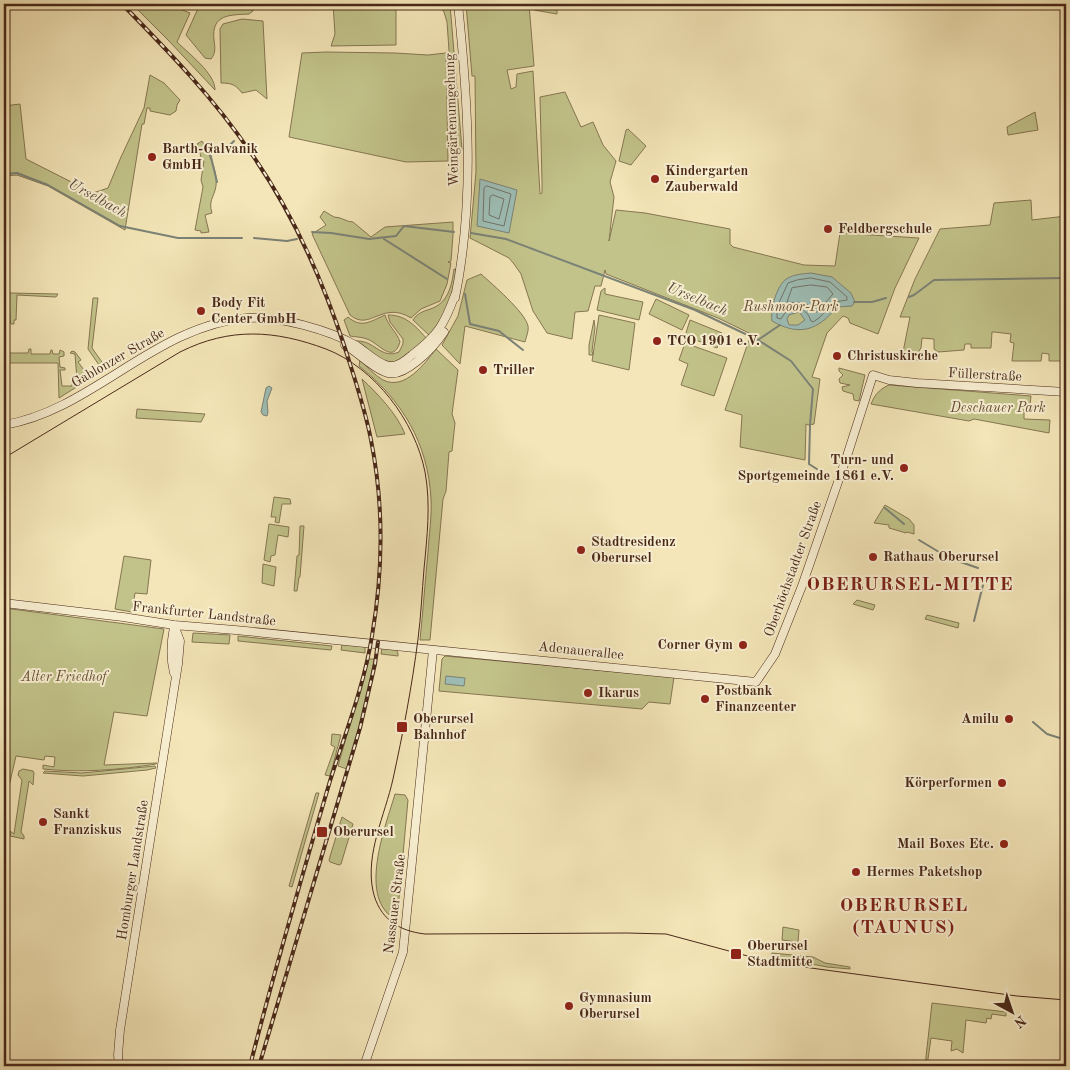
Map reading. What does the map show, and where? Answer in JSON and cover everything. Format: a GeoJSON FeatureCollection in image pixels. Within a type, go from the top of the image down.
{"type":"FeatureCollection","features":[{"type":"Feature","properties":{"kind":"main road","name":"Weingärtenumgehung"},"geometry":{"type":"LineString","coordinates":[[247,318],[281,320],[322,332],[385,373],[398,373],[409,367],[440,338],[450,319],[461,270],[468,181],[468,127],[458,4]]}},
{"type":"Feature","properties":{"kind":"main road","name":"Gablonzer Straße"},"geometry":{"type":"LineString","coordinates":[[4,424],[20,422],[40,416],[183,335],[208,325],[247,318]]}},
{"type":"Feature","properties":{"kind":"main road","name":"Füllerstraße"},"geometry":{"type":"LineString","coordinates":[[872,375],[888,380],[917,383],[1066,392]]}},
{"type":"Feature","properties":{"kind":"main road","name":"Oberhöchstadter Straße"},"geometry":{"type":"LineString","coordinates":[[756,682],[774,654],[802,586],[850,447],[872,375]]}},
{"type":"Feature","properties":{"kind":"main road","name":"Frankfurter Landstraße"},"geometry":{"type":"LineString","coordinates":[[4,603],[123,617],[174,626],[403,646]]}},
{"type":"Feature","properties":{"kind":"main road","name":"Homburger Landstraße"},"geometry":{"type":"LineString","coordinates":[[120,1066],[118,1055],[120,1030],[163,764],[180,641],[174,626]]}},
{"type":"Feature","properties":{"kind":"main road","name":"Adenauerallee"},"geometry":{"type":"LineString","coordinates":[[403,646],[756,682]]}},
{"type":"Feature","properties":{"kind":"main road","name":"Nassauer Straße"},"geometry":{"type":"LineString","coordinates":[[364,1066],[403,952],[434,650]]}},
{"type":"Feature","properties":{"kind":"green space"},"geometry":{"type":"Polygon","coordinates":[[[132,4],[167,4],[190,13],[177,42],[211,77],[215,90],[169,41],[132,4]]]}},
{"type":"Feature","properties":{"kind":"green space"},"geometry":{"type":"Polygon","coordinates":[[[200,4],[253,4],[253,11],[249,14],[229,16],[219,21],[214,31],[215,50],[211,59],[205,58],[186,35],[200,4]]]}},
{"type":"Feature","properties":{"kind":"green space"},"geometry":{"type":"Polygon","coordinates":[[[258,4],[314,4],[259,9],[258,4]]]}},
{"type":"Feature","properties":{"kind":"green space"},"geometry":{"type":"Polygon","coordinates":[[[333,4],[396,4],[396,45],[331,46],[335,34],[333,4]]]}},
{"type":"Feature","properties":{"kind":"green space"},"geometry":{"type":"Polygon","coordinates":[[[438,4],[450,4],[462,150],[456,149],[447,22],[444,12],[438,4]]]}},
{"type":"Feature","properties":{"kind":"green space","name":"Rushmoor-Park"},"geometry":{"type":"Polygon","coordinates":[[[466,4],[529,4],[534,66],[507,70],[511,89],[516,87],[517,74],[533,71],[540,194],[542,193],[542,182],[540,97],[565,92],[581,127],[593,122],[603,145],[616,161],[610,182],[614,197],[609,241],[616,210],[645,213],[730,229],[730,244],[733,247],[804,265],[835,266],[840,233],[919,238],[895,288],[878,334],[850,323],[848,318],[843,316],[827,333],[812,377],[820,379],[814,424],[806,424],[805,460],[740,447],[742,415],[725,410],[751,334],[718,318],[606,274],[605,270],[601,286],[595,286],[588,311],[575,312],[572,339],[547,333],[533,311],[521,274],[514,264],[509,258],[470,238],[476,172],[475,76],[472,76],[466,4]]]}},
{"type":"Feature","properties":{"kind":"green space"},"geometry":{"type":"Polygon","coordinates":[[[534,4],[557,4],[557,14],[534,10],[534,4]]]}},
{"type":"Feature","properties":{"kind":"green space"},"geometry":{"type":"Polygon","coordinates":[[[242,19],[263,21],[267,99],[256,90],[242,93],[233,85],[221,83],[220,29],[223,24],[242,19]]]}},
{"type":"Feature","properties":{"kind":"green space"},"geometry":{"type":"Polygon","coordinates":[[[302,53],[428,55],[446,53],[448,161],[406,162],[289,137],[302,53]]]}},
{"type":"Feature","properties":{"kind":"green space"},"geometry":{"type":"Polygon","coordinates":[[[150,75],[164,83],[180,100],[176,111],[170,115],[150,111],[150,108],[147,108],[144,124],[142,124],[125,230],[48,186],[17,175],[4,176],[4,106],[20,104],[26,159],[93,193],[108,188],[144,108],[150,75]]]}},
{"type":"Feature","properties":{"kind":"green space"},"geometry":{"type":"Polygon","coordinates":[[[1035,112],[1038,130],[1008,135],[1007,127],[1035,112]]]}},
{"type":"Feature","properties":{"kind":"green space"},"geometry":{"type":"Polygon","coordinates":[[[628,129],[646,146],[631,165],[619,161],[626,130],[628,129]]]}},
{"type":"Feature","properties":{"kind":"green space"},"geometry":{"type":"Polygon","coordinates":[[[202,141],[216,174],[216,186],[211,202],[212,213],[205,215],[209,232],[201,233],[201,231],[195,230],[203,187],[201,180],[204,161],[197,144],[202,141]]]}},
{"type":"Feature","properties":{"kind":"green space"},"geometry":{"type":"Polygon","coordinates":[[[1031,200],[1032,220],[1066,216],[1066,361],[1049,361],[1049,354],[1042,353],[1041,361],[1012,361],[1014,343],[1010,342],[1011,334],[994,332],[992,332],[991,348],[971,348],[971,344],[965,344],[964,350],[938,352],[934,349],[934,339],[922,338],[918,360],[912,360],[912,356],[908,355],[907,360],[902,357],[910,317],[900,317],[915,279],[940,229],[990,225],[994,203],[1031,200]]]}},
{"type":"Feature","properties":{"kind":"green space"},"geometry":{"type":"Polygon","coordinates":[[[324,211],[334,217],[353,222],[371,237],[385,227],[453,222],[451,261],[448,262],[451,263],[447,284],[440,301],[421,309],[411,318],[401,313],[392,312],[364,320],[350,315],[312,234],[326,225],[320,217],[324,211]]]}},
{"type":"Feature","properties":{"kind":"green space"},"geometry":{"type":"Polygon","coordinates":[[[454,269],[459,270],[450,305],[431,337],[413,320],[419,313],[433,308],[443,301],[449,292],[454,269]]]}},
{"type":"Feature","properties":{"kind":"green space"},"geometry":{"type":"Polygon","coordinates":[[[481,274],[508,298],[521,313],[526,320],[528,332],[525,342],[465,326],[460,364],[442,345],[458,316],[467,280],[481,274]]]}},
{"type":"Feature","properties":{"kind":"green space"},"geometry":{"type":"Polygon","coordinates":[[[605,288],[605,294],[643,302],[639,320],[597,310],[601,291],[605,288]]]}},
{"type":"Feature","properties":{"kind":"green space"},"geometry":{"type":"Polygon","coordinates":[[[9,293],[58,294],[56,297],[17,295],[16,320],[14,320],[14,324],[11,324],[9,293]]]}},
{"type":"Feature","properties":{"kind":"green space"},"geometry":{"type":"Polygon","coordinates":[[[93,298],[98,298],[92,348],[107,369],[100,373],[96,368],[99,365],[88,349],[93,298]]]}},
{"type":"Feature","properties":{"kind":"green space"},"geometry":{"type":"Polygon","coordinates":[[[656,299],[689,315],[682,330],[649,314],[656,299]]]}},
{"type":"Feature","properties":{"kind":"green space"},"geometry":{"type":"Polygon","coordinates":[[[385,315],[400,342],[394,352],[385,351],[367,339],[350,336],[344,320],[348,317],[358,323],[367,323],[385,315]]]}},
{"type":"Feature","properties":{"kind":"green space"},"geometry":{"type":"Polygon","coordinates":[[[388,315],[406,319],[428,340],[408,356],[396,362],[380,360],[354,341],[367,343],[382,352],[392,354],[399,352],[403,339],[390,322],[388,315]]]}},
{"type":"Feature","properties":{"kind":"green space"},"geometry":{"type":"Polygon","coordinates":[[[599,315],[635,323],[629,370],[592,361],[599,315]]]}},
{"type":"Feature","properties":{"kind":"green space"},"geometry":{"type":"Polygon","coordinates":[[[594,320],[595,328],[593,355],[589,355],[589,345],[594,320]]]}},
{"type":"Feature","properties":{"kind":"green space"},"geometry":{"type":"Polygon","coordinates":[[[690,320],[722,333],[717,348],[685,336],[690,320]]]}},
{"type":"Feature","properties":{"kind":"green space"},"geometry":{"type":"Polygon","coordinates":[[[685,343],[727,358],[714,396],[681,385],[688,364],[679,360],[685,343]]]}},
{"type":"Feature","properties":{"kind":"green space"},"geometry":{"type":"Polygon","coordinates":[[[29,349],[31,349],[31,354],[50,354],[51,350],[53,354],[59,354],[60,350],[64,352],[64,356],[59,357],[60,367],[65,368],[65,370],[60,370],[62,386],[72,386],[72,381],[77,380],[75,354],[70,353],[72,351],[75,352],[81,360],[78,362],[87,374],[90,372],[94,376],[59,398],[58,363],[8,363],[7,374],[4,374],[4,353],[28,353],[29,349]]]}},
{"type":"Feature","properties":{"kind":"green space"},"geometry":{"type":"Polygon","coordinates":[[[436,349],[458,370],[452,414],[455,423],[452,451],[449,452],[446,491],[443,499],[430,640],[420,640],[431,512],[429,479],[425,459],[410,424],[400,408],[388,393],[359,366],[360,360],[383,380],[399,382],[414,374],[436,349]]]}},
{"type":"Feature","properties":{"kind":"green space"},"geometry":{"type":"Polygon","coordinates":[[[839,368],[865,375],[859,401],[854,400],[853,394],[843,391],[842,387],[850,385],[840,383],[839,379],[843,375],[839,368]]]}},
{"type":"Feature","properties":{"kind":"green space"},"geometry":{"type":"Polygon","coordinates":[[[362,379],[392,412],[405,434],[377,437],[362,379]]]}},
{"type":"Feature","properties":{"kind":"green space","name":"Deschauer Park"},"geometry":{"type":"Polygon","coordinates":[[[889,385],[1031,396],[1030,405],[1024,409],[1024,419],[1050,420],[1049,433],[974,419],[969,421],[871,404],[878,392],[889,385]]]}},
{"type":"Feature","properties":{"kind":"green space"},"geometry":{"type":"Polygon","coordinates":[[[137,409],[205,414],[201,422],[136,418],[137,409]]]}},
{"type":"Feature","properties":{"kind":"green space"},"geometry":{"type":"Polygon","coordinates":[[[274,497],[290,499],[291,504],[282,504],[279,523],[275,522],[276,517],[271,517],[274,497]]]}},
{"type":"Feature","properties":{"kind":"green space"},"geometry":{"type":"Polygon","coordinates":[[[885,505],[909,519],[914,525],[914,534],[889,528],[889,525],[874,523],[885,505]]]}},
{"type":"Feature","properties":{"kind":"green space"},"geometry":{"type":"Polygon","coordinates":[[[269,524],[289,527],[288,537],[278,535],[275,555],[271,556],[270,562],[264,560],[269,524]]]}},
{"type":"Feature","properties":{"kind":"green space"},"geometry":{"type":"Polygon","coordinates":[[[300,526],[304,526],[300,577],[297,591],[294,591],[297,556],[299,555],[300,526]]]}},
{"type":"Feature","properties":{"kind":"green space"},"geometry":{"type":"Polygon","coordinates":[[[124,556],[151,560],[147,594],[135,593],[132,612],[115,609],[124,556]]]}},
{"type":"Feature","properties":{"kind":"green space"},"geometry":{"type":"Polygon","coordinates":[[[263,564],[276,567],[274,586],[262,583],[263,564]]]}},
{"type":"Feature","properties":{"kind":"green space"},"geometry":{"type":"Polygon","coordinates":[[[857,600],[875,605],[873,610],[853,604],[857,600]]]}},
{"type":"Feature","properties":{"kind":"green space","name":"Alter Friedhof"},"geometry":{"type":"Polygon","coordinates":[[[4,608],[164,629],[147,716],[114,712],[104,765],[156,764],[128,768],[71,771],[43,769],[43,765],[54,767],[55,757],[45,756],[44,760],[16,756],[7,795],[4,794],[4,608]]]}},
{"type":"Feature","properties":{"kind":"green space"},"geometry":{"type":"Polygon","coordinates":[[[927,615],[959,623],[958,628],[925,619],[927,615]]]}},
{"type":"Feature","properties":{"kind":"green space"},"geometry":{"type":"Polygon","coordinates":[[[193,633],[230,635],[229,644],[192,642],[193,633]]]}},
{"type":"Feature","properties":{"kind":"green space"},"geometry":{"type":"Polygon","coordinates":[[[238,636],[332,646],[331,650],[238,641],[238,636]]]}},
{"type":"Feature","properties":{"kind":"green space"},"geometry":{"type":"Polygon","coordinates":[[[342,644],[365,646],[365,653],[341,650],[342,644]]]}},
{"type":"Feature","properties":{"kind":"green space"},"geometry":{"type":"Polygon","coordinates":[[[382,648],[396,649],[398,656],[381,654],[382,648]]]}},
{"type":"Feature","properties":{"kind":"green space"},"geometry":{"type":"Polygon","coordinates":[[[445,656],[674,677],[670,704],[649,702],[642,709],[439,691],[442,659],[445,656]]]}},
{"type":"Feature","properties":{"kind":"green space"},"geometry":{"type":"Polygon","coordinates":[[[369,659],[374,659],[367,699],[347,769],[338,766],[369,659]]]}},
{"type":"Feature","properties":{"kind":"green space"},"geometry":{"type":"Polygon","coordinates":[[[332,734],[341,735],[330,776],[325,775],[335,747],[331,745],[332,734]]]}},
{"type":"Feature","properties":{"kind":"green space"},"geometry":{"type":"Polygon","coordinates":[[[155,766],[156,768],[147,770],[83,776],[43,773],[45,771],[82,773],[155,766]]]}},
{"type":"Feature","properties":{"kind":"green space"},"geometry":{"type":"Polygon","coordinates":[[[23,769],[33,771],[34,773],[33,785],[29,781],[21,832],[24,839],[10,836],[10,831],[14,834],[22,780],[18,775],[19,771],[23,769]]]}},
{"type":"Feature","properties":{"kind":"green space"},"geometry":{"type":"Polygon","coordinates":[[[316,793],[319,793],[292,887],[289,886],[316,793]]]}},
{"type":"Feature","properties":{"kind":"green space"},"geometry":{"type":"Polygon","coordinates":[[[395,794],[405,795],[408,800],[397,920],[385,910],[378,896],[376,880],[381,842],[395,794]]]}},
{"type":"Feature","properties":{"kind":"green space"},"geometry":{"type":"Polygon","coordinates":[[[342,817],[353,824],[341,864],[339,865],[329,860],[342,817]]]}},
{"type":"Feature","properties":{"kind":"green space"},"geometry":{"type":"Polygon","coordinates":[[[783,927],[799,930],[798,942],[782,940],[783,927]]]}},
{"type":"Feature","properties":{"kind":"green space"},"geometry":{"type":"Polygon","coordinates":[[[772,953],[813,957],[825,963],[850,967],[850,969],[827,967],[770,956],[772,953]]]}},
{"type":"Feature","properties":{"kind":"green space"},"geometry":{"type":"Polygon","coordinates":[[[932,1003],[1006,1012],[1006,1016],[992,1014],[991,1019],[987,1018],[986,1023],[966,1020],[963,1053],[957,1049],[951,1051],[952,1041],[931,1038],[927,1066],[925,1066],[932,1003]]]}},
{"type":"Feature","properties":{"kind":"water"},"geometry":{"type":"Polygon","coordinates":[[[480,179],[517,190],[509,233],[477,226],[480,179]]]}},
{"type":"Feature","properties":{"kind":"water"},"geometry":{"type":"Polygon","coordinates":[[[811,273],[832,277],[851,293],[855,302],[852,306],[837,307],[823,321],[808,329],[791,329],[772,321],[773,304],[784,281],[796,275],[811,273]],[[799,312],[789,315],[787,319],[789,325],[798,325],[805,320],[799,312]]]}},
{"type":"Feature","properties":{"kind":"water"},"geometry":{"type":"Polygon","coordinates":[[[269,386],[272,388],[267,401],[267,416],[261,412],[266,388],[269,386]]]}},
{"type":"Feature","properties":{"kind":"water"},"geometry":{"type":"Polygon","coordinates":[[[446,676],[465,678],[464,686],[445,684],[446,676]]]}},
{"type":"Feature","properties":{"kind":"waterway"},"geometry":{"type":"LineString","coordinates":[[228,147],[234,141]]}},
{"type":"Feature","properties":{"kind":"waterway"},"geometry":{"type":"LineString","coordinates":[[210,153],[217,182]]}},
{"type":"Feature","properties":{"kind":"waterway","name":"Urselbach"},"geometry":{"type":"LineString","coordinates":[[4,174],[17,173],[48,185],[120,226],[178,238],[242,238]]}},
{"type":"Feature","properties":{"kind":"waterway","name":"Urselbach"},"geometry":{"type":"LineString","coordinates":[[312,232],[369,239],[396,236],[404,226],[454,232]]}},
{"type":"Feature","properties":{"kind":"waterway","name":"Urselbach"},"geometry":{"type":"LineString","coordinates":[[471,233],[506,239],[695,310],[758,340],[791,361],[813,389],[809,464],[820,471]]}},
{"type":"Feature","properties":{"kind":"waterway","name":"Urselbach"},"geometry":{"type":"LineString","coordinates":[[254,238],[287,241],[297,239]]}},
{"type":"Feature","properties":{"kind":"waterway"},"geometry":{"type":"LineString","coordinates":[[384,239],[447,279]]}},
{"type":"Feature","properties":{"kind":"waterway"},"geometry":{"type":"LineString","coordinates":[[909,297],[934,280],[1066,278]]}},
{"type":"Feature","properties":{"kind":"waterway"},"geometry":{"type":"LineString","coordinates":[[465,294],[470,324],[499,331],[523,350]]}},
{"type":"Feature","properties":{"kind":"waterway"},"geometry":{"type":"LineString","coordinates":[[854,302],[872,302],[886,298]]}},
{"type":"Feature","properties":{"kind":"waterway"},"geometry":{"type":"LineString","coordinates":[[758,340],[780,325]]}},
{"type":"Feature","properties":{"kind":"waterway","name":"Urselbach"},"geometry":{"type":"LineString","coordinates":[[885,508],[904,524]]}},
{"type":"Feature","properties":{"kind":"waterway","name":"Urselbach"},"geometry":{"type":"LineString","coordinates":[[919,540],[949,558],[978,568]]}},
{"type":"Feature","properties":{"kind":"waterway","name":"Urselbach"},"geometry":{"type":"LineString","coordinates":[[974,621],[983,585]]}},
{"type":"Feature","properties":{"kind":"waterway","name":"Urselbach"},"geometry":{"type":"LineString","coordinates":[[1033,722],[1047,734],[1066,740]]}},
{"type":"Feature","properties":{"kind":"tram line"},"geometry":{"type":"LineString","coordinates":[[4,458],[180,352],[217,338],[235,335],[271,335],[307,343],[326,349],[344,358],[361,369],[376,383],[390,398],[402,416],[420,453],[427,484],[427,533],[416,657],[397,762],[377,835],[372,863],[373,891],[385,916],[406,930],[425,934],[666,934],[755,958],[811,968],[1017,996],[1066,1000]]}},
{"type":"Feature","properties":{"kind":"railway"},"geometry":{"type":"LineString","coordinates":[[122,4],[206,94],[236,132],[266,176],[293,222],[326,294],[344,345],[369,428],[375,464],[380,514],[380,563],[376,612],[369,655],[299,888],[250,1066]]}},
{"type":"Feature","properties":{"kind":"railway"},"geometry":{"type":"LineString","coordinates":[[259,1066],[360,728],[375,664],[378,642]]}},
{"type":"Feature","properties":{"kind":"place","name":"Barth-Galvanik GmbH"},"geometry":{"type":"Point","coordinates":[152,157]}},
{"type":"Feature","properties":{"kind":"place","name":"Kindergarten Zauberwald"},"geometry":{"type":"Point","coordinates":[655,179]}},
{"type":"Feature","properties":{"kind":"place","name":"Feldbergschule"},"geometry":{"type":"Point","coordinates":[828,229]}},
{"type":"Feature","properties":{"kind":"place","name":"Body Fit Center GmbH"},"geometry":{"type":"Point","coordinates":[201,311]}},
{"type":"Feature","properties":{"kind":"place","name":"TCO 1901 e.V."},"geometry":{"type":"Point","coordinates":[657,341]}},
{"type":"Feature","properties":{"kind":"place","name":"Christuskirche"},"geometry":{"type":"Point","coordinates":[837,356]}},
{"type":"Feature","properties":{"kind":"place","name":"Triller"},"geometry":{"type":"Point","coordinates":[483,370]}},
{"type":"Feature","properties":{"kind":"place","name":"Turn- und Sportgemeinde 1861 e.V."},"geometry":{"type":"Point","coordinates":[904,468]}},
{"type":"Feature","properties":{"kind":"place","name":"Stadtresidenz Oberursel"},"geometry":{"type":"Point","coordinates":[581,550]}},
{"type":"Feature","properties":{"kind":"place","name":"Rathaus Oberursel"},"geometry":{"type":"Point","coordinates":[873,557]}},
{"type":"Feature","properties":{"kind":"place","name":"Corner Gym"},"geometry":{"type":"Point","coordinates":[743,645]}},
{"type":"Feature","properties":{"kind":"place","name":"Ikarus"},"geometry":{"type":"Point","coordinates":[588,693]}},
{"type":"Feature","properties":{"kind":"place","name":"Postbank Finanzcenter"},"geometry":{"type":"Point","coordinates":[705,699]}},
{"type":"Feature","properties":{"kind":"place","name":"Amilu"},"geometry":{"type":"Point","coordinates":[1009,719]}},
{"type":"Feature","properties":{"kind":"place","name":"Oberursel Bahnhof"},"geometry":{"type":"Point","coordinates":[402,727]}},
{"type":"Feature","properties":{"kind":"place","name":"Körperformen"},"geometry":{"type":"Point","coordinates":[1002,783]}},
{"type":"Feature","properties":{"kind":"place","name":"Sankt Franziskus"},"geometry":{"type":"Point","coordinates":[43,822]}},
{"type":"Feature","properties":{"kind":"place","name":"Oberursel"},"geometry":{"type":"Point","coordinates":[322,832]}},
{"type":"Feature","properties":{"kind":"place","name":"Mail Boxes Etc."},"geometry":{"type":"Point","coordinates":[1004,844]}},
{"type":"Feature","properties":{"kind":"place","name":"Hermes Paketshop"},"geometry":{"type":"Point","coordinates":[856,872]}},
{"type":"Feature","properties":{"kind":"place","name":"Oberursel Stadtmitte"},"geometry":{"type":"Point","coordinates":[736,954]}},
{"type":"Feature","properties":{"kind":"place","name":"Gymnasium Oberursel"},"geometry":{"type":"Point","coordinates":[569,1006]}},
{"type":"Feature","properties":{"kind":"district","name":"OBERURSEL-MITTE"},"geometry":{"type":"Point","coordinates":[910,585]}},
{"type":"Feature","properties":{"kind":"district","name":"OBERURSEL (TAUNUS)"},"geometry":{"type":"Point","coordinates":[904,917]}}]}
